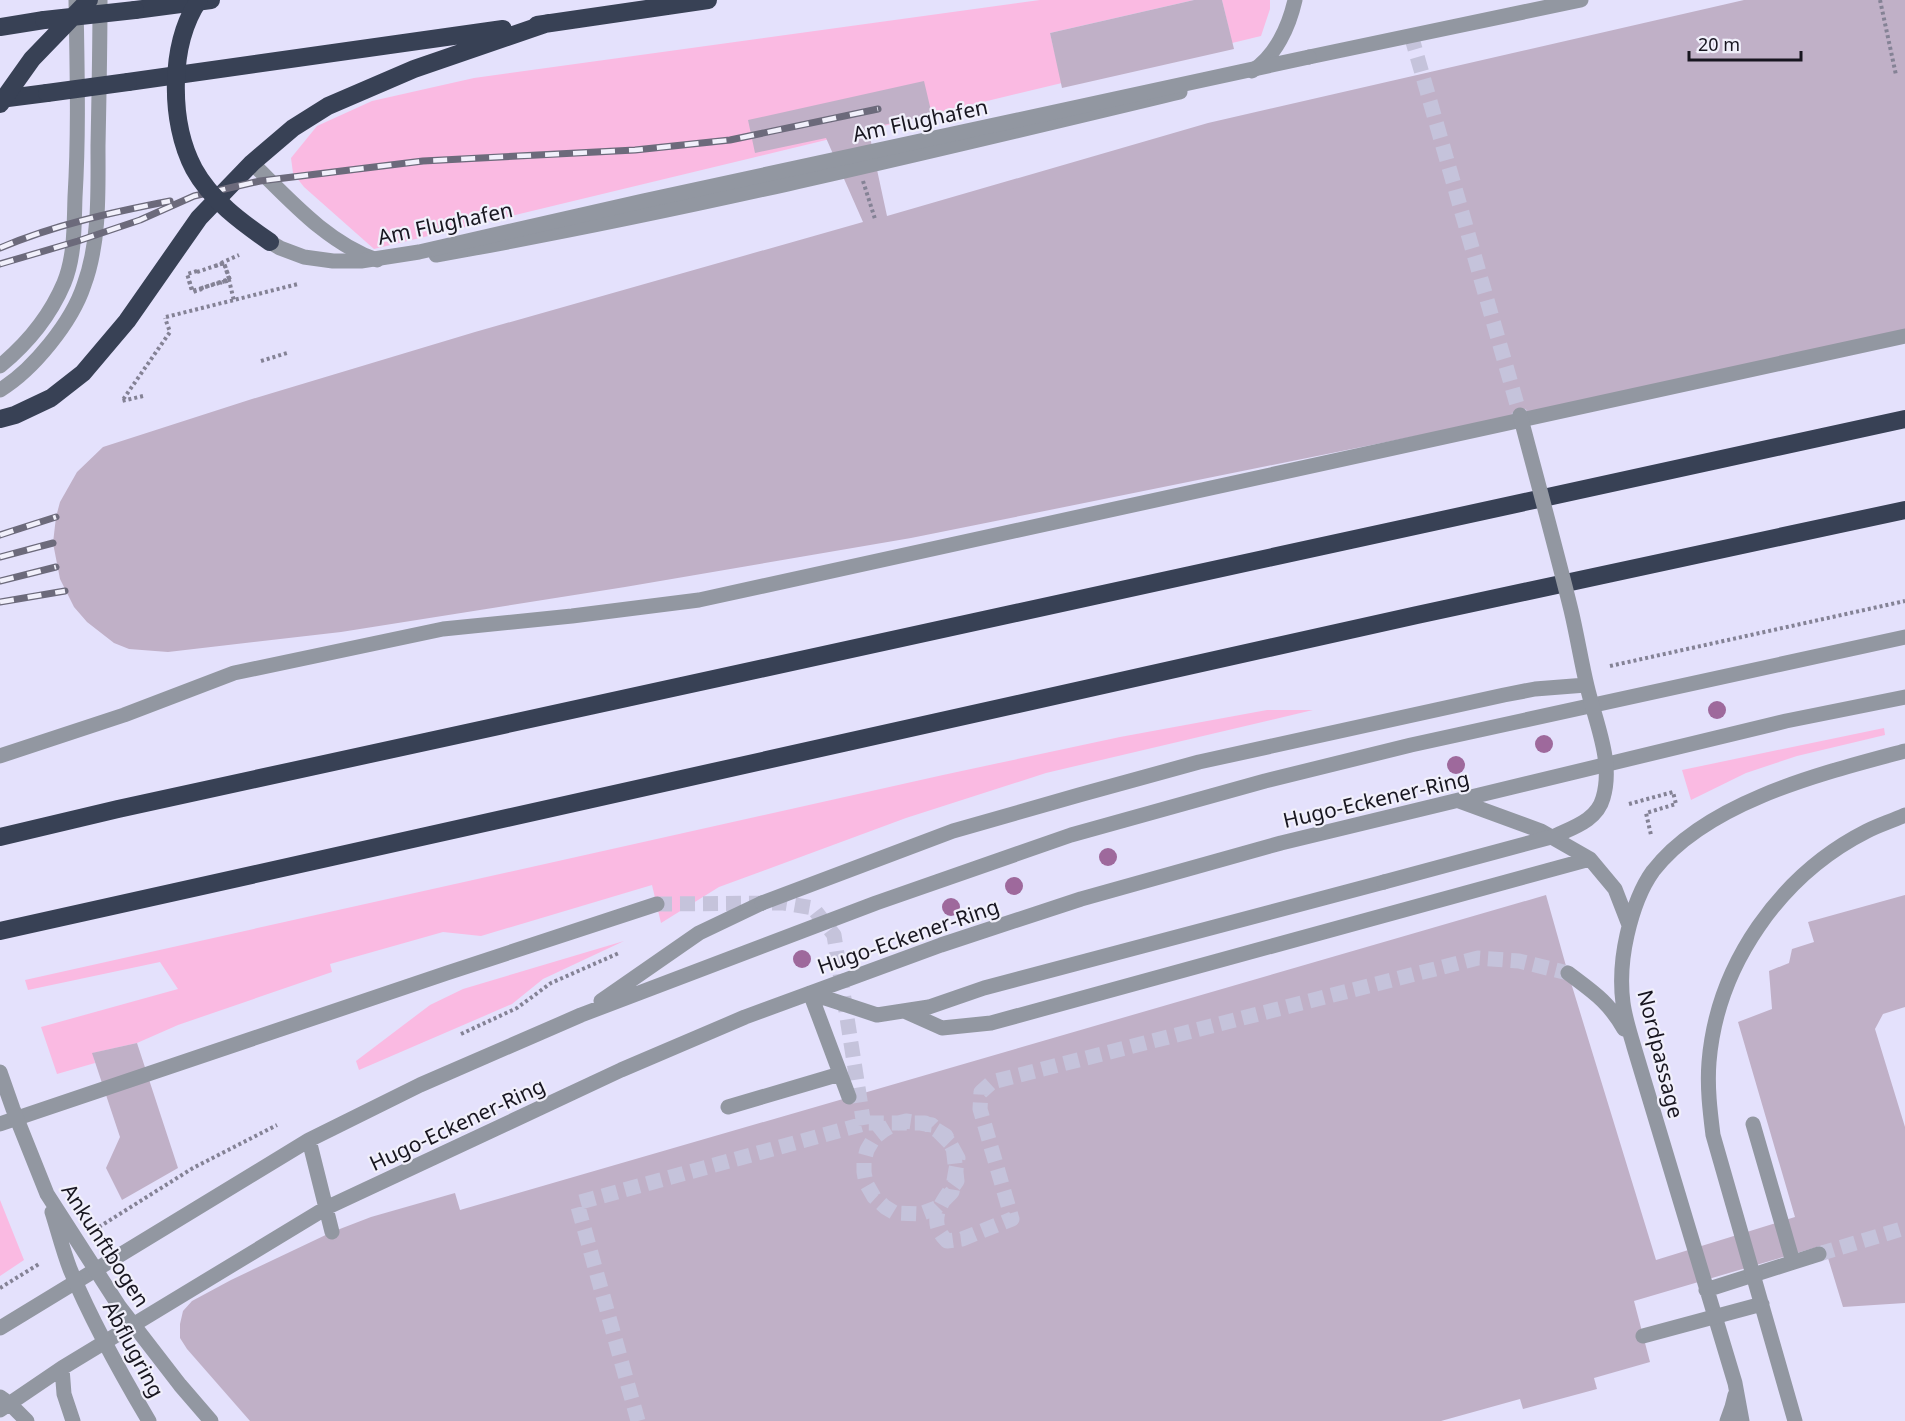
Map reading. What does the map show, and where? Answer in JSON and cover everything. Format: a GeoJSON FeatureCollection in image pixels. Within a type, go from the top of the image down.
{"type":"FeatureCollection","features":[{"type":"Feature","properties":{"kind":"highway"},"geometry":{"type":"LineString","coordinates":[[0,104],[33,59],[89,0]]}},
{"type":"Feature","properties":{"kind":"highway"},"geometry":{"type":"LineString","coordinates":[[199,0],[190,14],[182,37],[177,67],[175,95],[177,118],[184,144],[193,168],[207,188],[242,224],[270,242]]}},
{"type":"Feature","properties":{"kind":"highway"},"geometry":{"type":"LineString","coordinates":[[0,27],[211,0]]}},
{"type":"Feature","properties":{"kind":"highway"},"geometry":{"type":"LineString","coordinates":[[0,99],[708,0]]}},
{"type":"Feature","properties":{"kind":"highway"},"geometry":{"type":"LineString","coordinates":[[0,419],[15,415],[51,398],[83,374],[127,321],[199,218],[252,163],[293,128],[328,106],[414,69],[548,23]]}},
{"type":"Feature","properties":{"kind":"highway"},"geometry":{"type":"LineString","coordinates":[[0,837],[1905,419]]}},
{"type":"Feature","properties":{"kind":"highway"},"geometry":{"type":"LineString","coordinates":[[0,931],[1405,618],[1905,510]]}},
{"type":"Feature","properties":{"kind":"street"},"geometry":{"type":"LineString","coordinates":[[0,366],[17,352],[35,332],[64,282],[72,253],[79,130],[76,0]]}},
{"type":"Feature","properties":{"kind":"street"},"geometry":{"type":"LineString","coordinates":[[0,390],[24,372],[54,338],[74,307],[84,286],[93,253],[98,186],[100,0]]}},
{"type":"Feature","properties":{"kind":"street"},"geometry":{"type":"LineString","coordinates":[[252,163],[304,213],[329,233],[361,255],[382,262],[395,262],[508,242],[853,171],[1228,81],[1254,70],[1273,52],[1291,20],[1295,0]]}},
{"type":"Feature","properties":{"kind":"street","name":"Am Flughafen"},"geometry":{"type":"LineString","coordinates":[[270,242],[304,257],[333,261],[361,261],[419,252],[667,196],[1581,0]]}},
{"type":"Feature","properties":{"kind":"street"},"geometry":{"type":"LineString","coordinates":[[0,756],[124,715],[234,673],[443,629],[699,600],[1905,336]]}},
{"type":"Feature","properties":{"kind":"street"},"geometry":{"type":"LineString","coordinates":[[810,993],[877,1015],[929,1007],[984,988],[1544,839],[1581,824],[1594,814],[1603,800],[1606,782],[1605,757],[1571,610],[1520,415]]}},
{"type":"Feature","properties":{"kind":"street","name":"Hugo-Eckener-Ring"},"geometry":{"type":"LineString","coordinates":[[0,1328],[309,1140],[420,1084],[581,1015],[876,903],[1071,835],[1265,781],[1411,745],[1905,637]]}},
{"type":"Feature","properties":{"kind":"street"},"geometry":{"type":"LineString","coordinates":[[581,1015],[699,933],[762,903],[953,831],[1199,762],[1504,695],[1535,689],[1587,685]]}},
{"type":"Feature","properties":{"kind":"street","name":"Hugo-Eckener-Ring"},"geometry":{"type":"LineString","coordinates":[[3,1404],[326,1208],[621,1070],[745,1017],[941,945],[1082,899],[1281,843],[1786,721],[1905,697]]}},
{"type":"Feature","properties":{"kind":"street","name":"Nordpassage"},"geometry":{"type":"LineString","coordinates":[[1742,1421],[1734,1383],[1623,1003],[1623,953],[1629,925],[1641,891],[1652,872],[1672,850],[1717,817],[1788,786],[1905,751]]}},
{"type":"Feature","properties":{"kind":"street"},"geometry":{"type":"LineString","coordinates":[[1459,801],[1541,831],[1590,859],[1615,889],[1629,925]]}},
{"type":"Feature","properties":{"kind":"street"},"geometry":{"type":"LineString","coordinates":[[1795,1421],[1713,1135],[1708,1098],[1709,1063],[1715,1020],[1726,987],[1740,957],[1767,913],[1794,882],[1831,853],[1858,836],[1905,815]]}},
{"type":"Feature","properties":{"kind":"street"},"geometry":{"type":"LineString","coordinates":[[904,1011],[942,1028],[991,1023],[1590,859]]}},
{"type":"Feature","properties":{"kind":"street"},"geometry":{"type":"LineString","coordinates":[[0,1124],[435,976],[657,904]]}},
{"type":"Feature","properties":{"kind":"street"},"geometry":{"type":"LineString","coordinates":[[1568,973],[1613,1009],[1634,1047]]}},
{"type":"Feature","properties":{"kind":"street"},"geometry":{"type":"LineString","coordinates":[[810,993],[849,1097]]}},
{"type":"Feature","properties":{"kind":"street","name":"Ankunftbogen"},"geometry":{"type":"LineString","coordinates":[[0,1072],[12,1110],[47,1194],[119,1306],[211,1421]]}},
{"type":"Feature","properties":{"kind":"street"},"geometry":{"type":"LineString","coordinates":[[728,1107],[840,1074]]}},
{"type":"Feature","properties":{"kind":"street"},"geometry":{"type":"LineString","coordinates":[[1753,1124],[1793,1262]]}},
{"type":"Feature","properties":{"kind":"street"},"geometry":{"type":"LineString","coordinates":[[309,1140],[332,1232]]}},
{"type":"Feature","properties":{"kind":"street","name":"Abflugring"},"geometry":{"type":"LineString","coordinates":[[47,1194],[69,1268],[116,1366],[149,1421]]}},
{"type":"Feature","properties":{"kind":"street"},"geometry":{"type":"LineString","coordinates":[[1706,1290],[1819,1254]]}},
{"type":"Feature","properties":{"kind":"street"},"geometry":{"type":"LineString","coordinates":[[1643,1336],[1761,1304]]}},
{"type":"Feature","properties":{"kind":"street"},"geometry":{"type":"LineString","coordinates":[[63,1368],[64,1394],[73,1421]]}},
{"type":"Feature","properties":{"kind":"street"},"geometry":{"type":"LineString","coordinates":[[1726,1421],[1735,1398],[1734,1383]]}},
{"type":"Feature","properties":{"kind":"street"},"geometry":{"type":"LineString","coordinates":[[3,1404],[27,1421]]}},
{"type":"Feature","properties":{"kind":"path"},"geometry":{"type":"LineString","coordinates":[[1880,0],[1896,75]]}},
{"type":"Feature","properties":{"kind":"path"},"geometry":{"type":"LineString","coordinates":[[197,272],[224,263],[229,279],[193,291],[188,274],[215,266],[224,262],[230,280],[193,292],[187,274],[215,266]]}},
{"type":"Feature","properties":{"kind":"path"},"geometry":{"type":"LineString","coordinates":[[202,288],[229,280],[234,301]]}},
{"type":"Feature","properties":{"kind":"path"},"geometry":{"type":"LineString","coordinates":[[157,319],[307,282]]}},
{"type":"Feature","properties":{"kind":"path"},"geometry":{"type":"LineString","coordinates":[[143,396],[122,401],[170,332],[165,318]]}},
{"type":"Feature","properties":{"kind":"path"},"geometry":{"type":"LineString","coordinates":[[261,361],[286,353]]}},
{"type":"Feature","properties":{"kind":"path"},"geometry":{"type":"LineString","coordinates":[[1634,802],[1672,792],[1676,804],[1646,813]]}},
{"type":"Feature","properties":{"kind":"shaded area"},"geometry":{"type":"Polygon","coordinates":[[[1040,0],[1194,0],[1050,33],[1062,83],[374,249],[304,187],[293,173],[291,158],[317,126],[372,101],[474,78],[1040,0]]]}},
{"type":"Feature","properties":{"kind":"shaded area"},"geometry":{"type":"Polygon","coordinates":[[[1222,0],[1270,0],[1270,9],[1261,36],[1232,43],[1222,0]]]}},
{"type":"Feature","properties":{"kind":"shaded area"},"geometry":{"type":"Polygon","coordinates":[[[1267,710],[1313,710],[1046,773],[906,818],[719,887],[661,923],[652,885],[481,936],[443,932],[330,964],[332,972],[178,1025],[137,1043],[93,1053],[95,1063],[57,1074],[41,1027],[178,989],[160,962],[28,990],[25,980],[943,775],[1120,737],[1267,710]]]}},
{"type":"Feature","properties":{"kind":"shaded area"},"geometry":{"type":"Polygon","coordinates":[[[1884,728],[1885,735],[1797,756],[1746,773],[1691,800],[1682,770],[1884,728]]]}},
{"type":"Feature","properties":{"kind":"shaded area"},"geometry":{"type":"Polygon","coordinates":[[[624,941],[543,979],[512,1004],[359,1070],[356,1061],[430,1005],[463,989],[624,941]]]}},
{"type":"Feature","properties":{"kind":"shaded area"},"geometry":{"type":"Polygon","coordinates":[[[0,1200],[24,1260],[0,1276],[0,1200]]]}},
{"type":"Feature","properties":{"kind":"building"},"geometry":{"type":"Polygon","coordinates":[[[1194,0],[1222,0],[1234,49],[1062,88],[1050,33],[1194,0]]]}},
{"type":"Feature","properties":{"kind":"building"},"geometry":{"type":"Polygon","coordinates":[[[1744,0],[1905,0],[1905,331],[1520,415],[911,538],[625,587],[341,632],[168,652],[129,649],[114,643],[87,622],[74,607],[60,579],[53,543],[60,502],[77,472],[103,447],[252,399],[475,332],[863,222],[826,138],[755,153],[748,120],[924,81],[932,115],[868,128],[887,216],[1208,123],[1744,0]]]}},
{"type":"Feature","properties":{"kind":"building"},"geometry":{"type":"Polygon","coordinates":[[[1546,895],[1656,1260],[1795,1217],[1738,1022],[1772,1009],[1769,971],[1789,963],[1792,949],[1814,942],[1808,922],[1905,895],[1905,1007],[1883,1014],[1875,1029],[1905,1127],[1905,1303],[1843,1307],[1824,1245],[1634,1301],[1650,1362],[1594,1378],[1597,1389],[1523,1409],[1520,1399],[1441,1421],[250,1421],[180,1338],[183,1311],[192,1301],[332,1232],[371,1217],[455,1193],[460,1210],[1546,895]]]}},
{"type":"Feature","properties":{"kind":"building"},"geometry":{"type":"Polygon","coordinates":[[[137,1043],[178,1168],[122,1200],[106,1168],[120,1137],[92,1053],[137,1043]]]}},
{"type":"Feature","properties":{"kind":"tunnel"},"geometry":{"type":"LineString","coordinates":[[1411,35],[1520,415]]}},
{"type":"Feature","properties":{"kind":"tunnel"},"geometry":{"type":"LineString","coordinates":[[657,904],[784,903],[813,908],[834,935],[865,1132]]}},
{"type":"Feature","properties":{"kind":"tunnel"},"geometry":{"type":"LineString","coordinates":[[638,1421],[577,1203],[867,1123],[925,1123],[946,1136],[958,1158],[952,1192],[936,1208],[920,1214],[895,1213],[885,1207],[874,1197],[866,1183],[864,1172],[867,1150],[874,1138],[894,1124],[906,1121],[932,1125],[953,1146],[957,1181],[952,1188],[946,1196],[942,1203],[938,1211],[937,1226],[947,1241],[962,1239],[1012,1219],[980,1109],[981,1092],[992,1082],[1478,958],[1519,961],[1568,973]]}},
{"type":"Feature","properties":{"kind":"tunnel"},"geometry":{"type":"LineString","coordinates":[[1819,1254],[1905,1228]]}},
{"type":"Feature","properties":{"kind":"railway"},"geometry":{"type":"LineString","coordinates":[[0,264],[140,220],[194,196],[260,181],[423,161],[635,150],[730,140],[878,109]]}},
{"type":"Feature","properties":{"kind":"railway"},"geometry":{"type":"LineString","coordinates":[[0,248],[41,232],[84,220],[170,201]]}},
{"type":"Feature","properties":{"kind":"railway"},"geometry":{"type":"LineString","coordinates":[[0,535],[56,517]]}},
{"type":"Feature","properties":{"kind":"railway"},"geometry":{"type":"LineString","coordinates":[[0,557],[53,543]]}},
{"type":"Feature","properties":{"kind":"railway"},"geometry":{"type":"LineString","coordinates":[[0,581],[56,567]]}},
{"type":"Feature","properties":{"kind":"railway"},"geometry":{"type":"LineString","coordinates":[[0,602],[65,591]]}}]}
